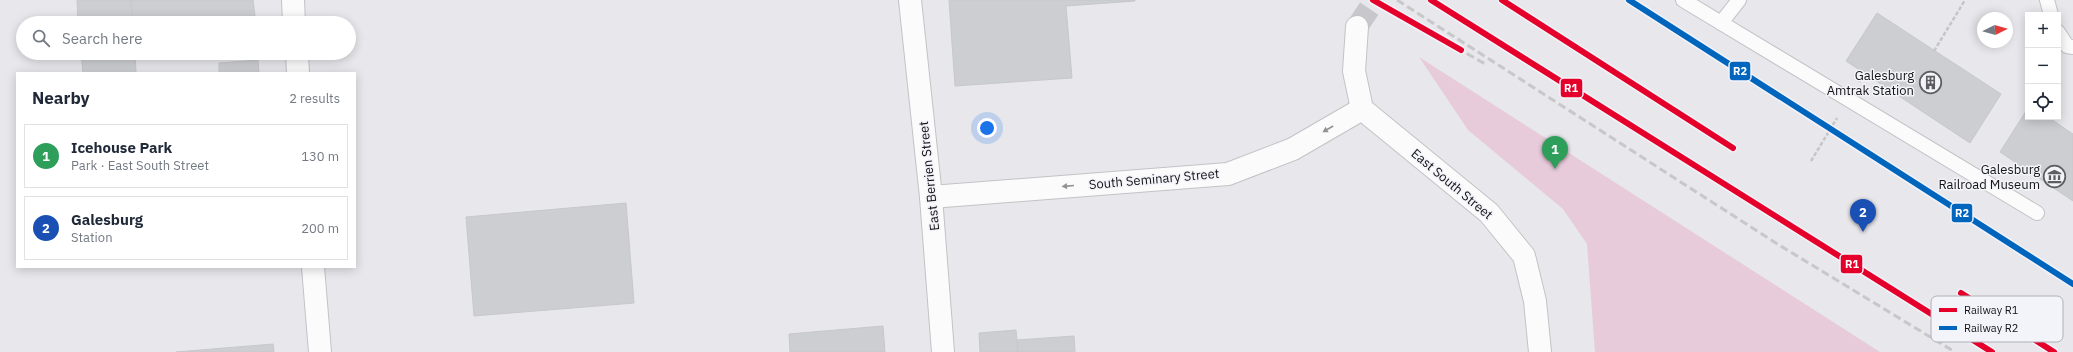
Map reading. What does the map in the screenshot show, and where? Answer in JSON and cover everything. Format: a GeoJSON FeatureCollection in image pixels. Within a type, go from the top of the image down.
{"type":"FeatureCollection","features":[{"type":"Feature","properties":{"kind":"street"},"geometry":{"type":"LineString","coordinates":[[293,0],[294,16]]}},
{"type":"Feature","properties":{"kind":"street","name":"East Berrien Street"},"geometry":{"type":"LineString","coordinates":[[910,0],[931,197],[944,352]]}},
{"type":"Feature","properties":{"kind":"street"},"geometry":{"type":"LineString","coordinates":[[1358,27],[1354,71],[1362,109]]}},
{"type":"Feature","properties":{"kind":"street"},"geometry":{"type":"LineString","coordinates":[[297,60],[298,72]]}},
{"type":"Feature","properties":{"kind":"street","name":"South Seminary Street"},"geometry":{"type":"LineString","coordinates":[[931,197],[1228,174],[1293,149],[1362,109]]}},
{"type":"Feature","properties":{"kind":"street","name":"East South Street"},"geometry":{"type":"LineString","coordinates":[[1362,109],[1490,213],[1524,256],[1535,301],[1540,352]]}},
{"type":"Feature","properties":{"kind":"street"},"geometry":{"type":"LineString","coordinates":[[314,268],[320,352]]}},
{"type":"Feature","properties":{"kind":"lane"},"geometry":{"type":"LineString","coordinates":[[1683,0],[2037,213]]}},
{"type":"Feature","properties":{"kind":"lane"},"geometry":{"type":"LineString","coordinates":[[1721,23],[1739,0]]}},
{"type":"Feature","properties":{"kind":"lane"},"geometry":{"type":"LineString","coordinates":[[2047,0],[2050,12]]}},
{"type":"Feature","properties":{"kind":"lane"},"geometry":{"type":"LineString","coordinates":[[2061,37],[2067,46],[2073,47]]}},
{"type":"Feature","properties":{"kind":"path"},"geometry":{"type":"LineString","coordinates":[[1934,51],[1965,0]]}},
{"type":"Feature","properties":{"kind":"shaded area"},"geometry":{"type":"Polygon","coordinates":[[[1419,57],[1880,352],[1595,352],[1587,244],[1563,209],[1468,130],[1419,57]]]}},
{"type":"Feature","properties":{"kind":"building"},"geometry":{"type":"Polygon","coordinates":[[[77,0],[131,0],[132,16],[78,16],[77,0]]]}},
{"type":"Feature","properties":{"kind":"building"},"geometry":{"type":"Polygon","coordinates":[[[131,0],[253,0],[255,16],[132,16],[131,0]]]}},
{"type":"Feature","properties":{"kind":"building"},"geometry":{"type":"Polygon","coordinates":[[[949,0],[1135,1],[1066,6],[1072,78],[955,86],[949,0]]]}},
{"type":"Feature","properties":{"kind":"building","name":"Galesburg Amtrak Station"},"geometry":{"type":"Polygon","coordinates":[[[1877,13],[2001,94],[1970,143],[1846,61],[1877,13]]]}},
{"type":"Feature","properties":{"kind":"building"},"geometry":{"type":"Polygon","coordinates":[[[82,60],[135,60],[136,72],[83,72],[82,60]]]}},
{"type":"Feature","properties":{"kind":"building"},"geometry":{"type":"Polygon","coordinates":[[[258,60],[259,72],[219,72],[219,63],[258,60]]]}},
{"type":"Feature","properties":{"kind":"building","name":"Galesburg Railroad Museum"},"geometry":{"type":"Polygon","coordinates":[[[2025,113],[2025,120],[2052,120],[2073,134],[2073,201],[2000,152],[2025,113]]]}},
{"type":"Feature","properties":{"kind":"building"},"geometry":{"type":"Polygon","coordinates":[[[626,203],[634,303],[474,316],[466,217],[626,203]]]}},
{"type":"Feature","properties":{"kind":"building"},"geometry":{"type":"Polygon","coordinates":[[[883,326],[885,352],[790,352],[789,334],[883,326]]]}},
{"type":"Feature","properties":{"kind":"building"},"geometry":{"type":"Polygon","coordinates":[[[1016,330],[1018,352],[980,352],[979,333],[1016,330]]]}},
{"type":"Feature","properties":{"kind":"building"},"geometry":{"type":"Polygon","coordinates":[[[1074,336],[1075,352],[1018,352],[1017,340],[1074,336]]]}},
{"type":"Feature","properties":{"kind":"building"},"geometry":{"type":"Polygon","coordinates":[[[273,344],[274,352],[176,352],[273,344]]]}},
{"type":"Feature","properties":{"kind":"tunnel"},"geometry":{"type":"LineString","coordinates":[[1357,27],[1375,0]]}},
{"type":"Feature","properties":{"kind":"railway"},"geometry":{"type":"LineString","coordinates":[[1373,0],[1487,65]]}},
{"type":"Feature","properties":{"kind":"railway"},"geometry":{"type":"LineString","coordinates":[[1397,0],[1779,245],[1931,337]]}},
{"type":"Feature","properties":{"kind":"railway"},"geometry":{"type":"LineString","coordinates":[[1629,0],[2073,284]]}},
{"type":"Feature","properties":{"kind":"railway"},"geometry":{"type":"LineString","coordinates":[[1939,342],[1955,352]]}},
{"type":"Feature","properties":{"kind":"rail line","name":"R1"},"geometry":{"type":"LineString","coordinates":[[1373,0],[1461,50]]}},
{"type":"Feature","properties":{"kind":"rail line","name":"R1"},"geometry":{"type":"LineString","coordinates":[[1431,0],[1931,314]]}},
{"type":"Feature","properties":{"kind":"rail line","name":"R1"},"geometry":{"type":"LineString","coordinates":[[1502,0],[1733,148]]}},
{"type":"Feature","properties":{"kind":"rail line","name":"R2"},"geometry":{"type":"LineString","coordinates":[[1629,0],[2073,284]]}},
{"type":"Feature","properties":{"kind":"rail line","name":"R1"},"geometry":{"type":"LineString","coordinates":[[1961,293],[1966,296]]}},
{"type":"Feature","properties":{"kind":"rail line","name":"R1"},"geometry":{"type":"LineString","coordinates":[[1976,342],[1992,352]]}},
{"type":"Feature","properties":{"kind":"rail line","name":"R1"},"geometry":{"type":"LineString","coordinates":[[2038,342],[2054,352]]}},
{"type":"Feature","properties":{"kind":"place","name":"Galesburg Amtrak Station"},"geometry":{"type":"Point","coordinates":[1930,82]}},
{"type":"Feature","properties":{"kind":"place","name":"Icehouse Park"},"geometry":{"type":"Point","coordinates":[1555,169]}},
{"type":"Feature","properties":{"kind":"place","name":"Galesburg Railroad Museum"},"geometry":{"type":"Point","coordinates":[2055,176]}},
{"type":"Feature","properties":{"kind":"place","name":"Galesburg"},"geometry":{"type":"Point","coordinates":[1863,232]}}]}
